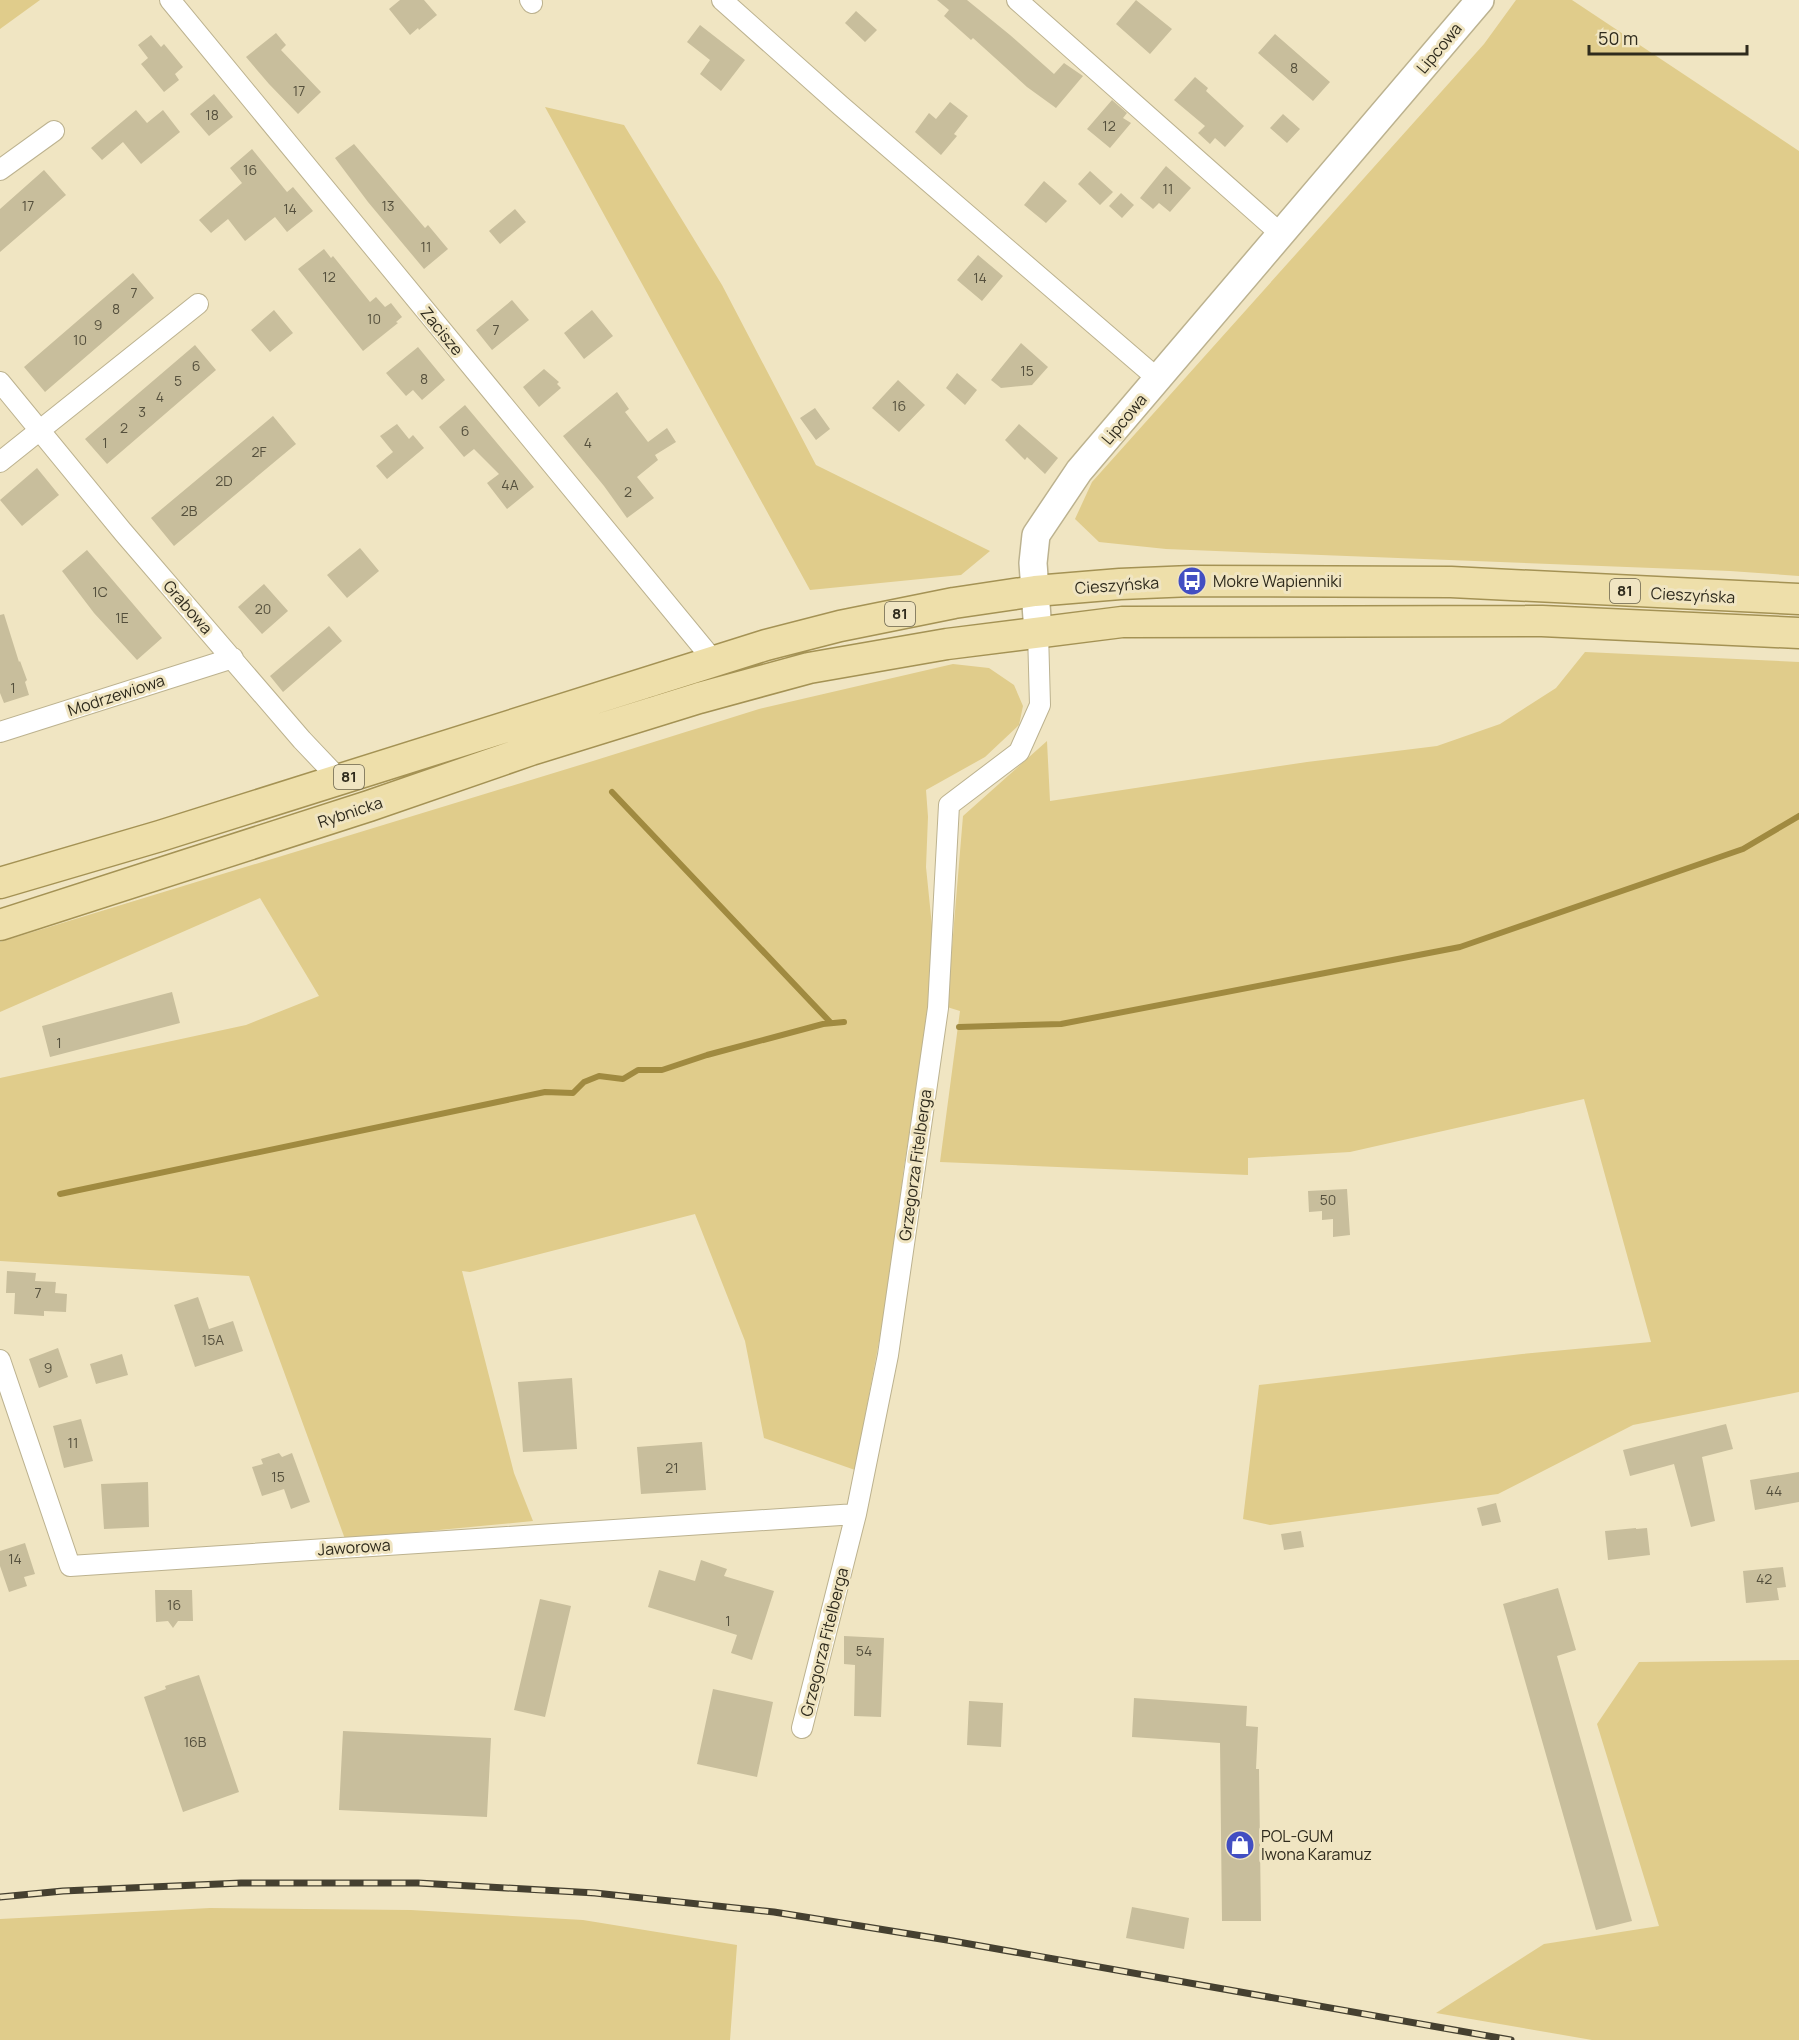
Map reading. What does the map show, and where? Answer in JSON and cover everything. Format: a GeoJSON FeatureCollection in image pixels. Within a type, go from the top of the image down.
{"type":"FeatureCollection","features":[{"type":"Feature","properties":{"kind":"main road","name":"Cieszyńska"},"geometry":{"type":"LineString","coordinates":[[705,664],[840,626],[954,603],[1035,591],[1120,584],[1192,581],[1451,582],[1799,599]]}},
{"type":"Feature","properties":{"kind":"main road","name":"Cieszyńska"},"geometry":{"type":"LineString","coordinates":[[699,698],[809,668],[947,644],[1122,622],[1542,621],[1799,633]]}},
{"type":"Feature","properties":{"kind":"main road","name":"Rybnicka"},"geometry":{"type":"LineString","coordinates":[[0,882],[160,836],[705,664]]}},
{"type":"Feature","properties":{"kind":"main road","name":"Rybnicka"},"geometry":{"type":"LineString","coordinates":[[0,925],[358,809],[531,750],[699,698]]}},
{"type":"Feature","properties":{"kind":"street","name":"Zacisze"},"geometry":{"type":"LineString","coordinates":[[170,0],[705,664]]}},
{"type":"Feature","properties":{"kind":"street"},"geometry":{"type":"LineString","coordinates":[[722,0],[841,106],[1158,378]]}},
{"type":"Feature","properties":{"kind":"street"},"geometry":{"type":"LineString","coordinates":[[1017,0],[1281,234]]}},
{"type":"Feature","properties":{"kind":"street","name":"Lipcowa"},"geometry":{"type":"LineString","coordinates":[[1038,632],[1033,563],[1036,535],[1079,471],[1480,0]]}},
{"type":"Feature","properties":{"kind":"street"},"geometry":{"type":"LineString","coordinates":[[0,170],[54,131]]}},
{"type":"Feature","properties":{"kind":"street"},"geometry":{"type":"LineString","coordinates":[[0,462],[198,304]]}},
{"type":"Feature","properties":{"kind":"street","name":"Grabowa"},"geometry":{"type":"LineString","coordinates":[[0,382],[123,532],[302,740],[340,780]]}},
{"type":"Feature","properties":{"kind":"street","name":"Grzegorza Fitelberga"},"geometry":{"type":"LineString","coordinates":[[802,1728],[856,1514],[888,1354],[938,1008],[949,805],[1019,752],[1040,705],[1038,632]]}},
{"type":"Feature","properties":{"kind":"street","name":"Modrzewiowa"},"geometry":{"type":"LineString","coordinates":[[0,732],[233,658]]}},
{"type":"Feature","properties":{"kind":"street","name":"Jaworowa"},"geometry":{"type":"LineString","coordinates":[[0,1360],[70,1566],[856,1514]]}},
{"type":"Feature","properties":{"kind":"shaded area"},"geometry":{"type":"Polygon","coordinates":[[[0,0],[40,0],[0,29],[0,0]]]}},
{"type":"Feature","properties":{"kind":"shaded area"},"geometry":{"type":"Polygon","coordinates":[[[1516,0],[1572,0],[1799,151],[1799,576],[1730,571],[1166,549],[1099,542],[1075,519],[1092,482],[1484,44],[1516,0]]]}},
{"type":"Feature","properties":{"kind":"shaded area"},"geometry":{"type":"Polygon","coordinates":[[[545,107],[624,125],[722,285],[816,465],[990,551],[961,575],[810,590],[545,107]]]}},
{"type":"Feature","properties":{"kind":"shaded area"},"geometry":{"type":"Polygon","coordinates":[[[1585,652],[1799,662],[1799,1392],[1633,1425],[1498,1494],[1270,1525],[1243,1519],[1259,1385],[1522,1354],[1651,1342],[1584,1099],[1350,1152],[1248,1158],[1248,1175],[940,1162],[960,1011],[947,1007],[963,816],[1047,741],[1050,801],[1307,762],[1437,746],[1500,724],[1556,688],[1585,652]]]}},
{"type":"Feature","properties":{"kind":"shaded area"},"geometry":{"type":"Polygon","coordinates":[[[953,664],[989,668],[1014,685],[1023,706],[1019,725],[985,757],[926,790],[928,817],[926,867],[933,936],[934,980],[903,1173],[894,1261],[855,1470],[764,1438],[745,1341],[695,1214],[470,1272],[462,1271],[514,1473],[533,1521],[345,1539],[249,1276],[0,1261],[0,1078],[246,1025],[319,996],[260,898],[0,1012],[0,942],[759,709],[953,664]]]}},
{"type":"Feature","properties":{"kind":"shaded area"},"geometry":{"type":"Polygon","coordinates":[[[1799,1660],[1799,2040],[1592,2040],[1436,2013],[1544,1944],[1659,1926],[1597,1724],[1639,1662],[1799,1660]]]}},
{"type":"Feature","properties":{"kind":"shaded area"},"geometry":{"type":"Polygon","coordinates":[[[210,1908],[411,1910],[583,1920],[737,1945],[730,2040],[0,2040],[0,1919],[210,1908]]]}},
{"type":"Feature","properties":{"kind":"building"},"geometry":{"type":"Polygon","coordinates":[[[400,0],[424,0],[437,15],[410,35],[389,9],[400,0]]]}},
{"type":"Feature","properties":{"kind":"building"},"geometry":{"type":"Polygon","coordinates":[[[937,0],[967,0],[1054,74],[1064,63],[1083,76],[1056,108],[1027,87],[973,38],[971,40],[944,16],[949,10],[937,0]]]}},
{"type":"Feature","properties":{"kind":"building"},"geometry":{"type":"Polygon","coordinates":[[[1136,0],[1172,29],[1150,54],[1116,24],[1136,0]]]}},
{"type":"Feature","properties":{"kind":"building"},"geometry":{"type":"Polygon","coordinates":[[[856,11],[877,30],[865,42],[845,23],[856,11]]]}},
{"type":"Feature","properties":{"kind":"building"},"geometry":{"type":"Polygon","coordinates":[[[700,25],[745,60],[721,91],[700,74],[710,60],[687,42],[700,25]]]}},
{"type":"Feature","properties":{"kind":"building"},"geometry":{"type":"Polygon","coordinates":[[[276,33],[286,45],[281,50],[321,92],[298,114],[246,57],[276,33]]]}},
{"type":"Feature","properties":{"kind":"building"},"geometry":{"type":"Polygon","coordinates":[[[1275,34],[1330,82],[1313,101],[1258,53],[1275,34]]]}},
{"type":"Feature","properties":{"kind":"building"},"geometry":{"type":"Polygon","coordinates":[[[151,35],[161,47],[164,44],[183,67],[175,74],[179,80],[164,92],[141,64],[148,58],[138,45],[151,35]]]}},
{"type":"Feature","properties":{"kind":"building"},"geometry":{"type":"Polygon","coordinates":[[[1195,77],[1208,88],[1206,91],[1244,126],[1225,147],[1215,138],[1210,144],[1198,133],[1205,126],[1174,100],[1195,77]]]}},
{"type":"Feature","properties":{"kind":"building"},"geometry":{"type":"Polygon","coordinates":[[[214,94],[233,117],[209,136],[190,114],[214,94]]]}},
{"type":"Feature","properties":{"kind":"building"},"geometry":{"type":"Polygon","coordinates":[[[1112,100],[1127,113],[1123,118],[1131,123],[1110,148],[1087,129],[1112,100]]]}},
{"type":"Feature","properties":{"kind":"building"},"geometry":{"type":"Polygon","coordinates":[[[950,102],[968,116],[954,134],[957,136],[941,155],[915,132],[929,113],[936,119],[950,102]]]}},
{"type":"Feature","properties":{"kind":"building"},"geometry":{"type":"Polygon","coordinates":[[[136,110],[147,123],[163,110],[180,132],[141,164],[123,142],[102,160],[91,148],[136,110]]]}},
{"type":"Feature","properties":{"kind":"building"},"geometry":{"type":"Polygon","coordinates":[[[1283,114],[1300,129],[1287,143],[1270,128],[1283,114]]]}},
{"type":"Feature","properties":{"kind":"building"},"geometry":{"type":"Polygon","coordinates":[[[354,144],[425,228],[428,225],[448,249],[424,269],[335,158],[354,144]]]}},
{"type":"Feature","properties":{"kind":"building"},"geometry":{"type":"Polygon","coordinates":[[[252,149],[287,192],[293,187],[313,211],[287,232],[275,217],[245,241],[228,219],[211,233],[199,220],[242,183],[230,168],[252,149]]]}},
{"type":"Feature","properties":{"kind":"building"},"geometry":{"type":"Polygon","coordinates":[[[1166,166],[1191,188],[1170,212],[1159,203],[1153,209],[1140,198],[1166,166]]]}},
{"type":"Feature","properties":{"kind":"building"},"geometry":{"type":"Polygon","coordinates":[[[44,170],[66,195],[0,252],[0,209],[44,170]]]}},
{"type":"Feature","properties":{"kind":"building"},"geometry":{"type":"Polygon","coordinates":[[[1090,171],[1113,192],[1100,205],[1078,184],[1090,171]]]}},
{"type":"Feature","properties":{"kind":"building"},"geometry":{"type":"Polygon","coordinates":[[[1044,181],[1067,201],[1046,223],[1024,205],[1044,181]]]}},
{"type":"Feature","properties":{"kind":"building"},"geometry":{"type":"Polygon","coordinates":[[[1121,193],[1134,205],[1122,218],[1109,206],[1121,193]]]}},
{"type":"Feature","properties":{"kind":"building"},"geometry":{"type":"Polygon","coordinates":[[[515,209],[526,222],[500,244],[489,231],[515,209]]]}},
{"type":"Feature","properties":{"kind":"building"},"geometry":{"type":"Polygon","coordinates":[[[324,249],[331,258],[333,256],[370,302],[376,297],[385,307],[391,303],[402,317],[396,322],[398,323],[363,351],[298,269],[324,249]]]}},
{"type":"Feature","properties":{"kind":"building"},"geometry":{"type":"Polygon","coordinates":[[[978,255],[1003,276],[982,301],[957,280],[978,255]]]}},
{"type":"Feature","properties":{"kind":"building"},"geometry":{"type":"Polygon","coordinates":[[[133,273],[154,298],[45,392],[24,367],[133,273]]]}},
{"type":"Feature","properties":{"kind":"building"},"geometry":{"type":"Polygon","coordinates":[[[512,300],[529,320],[492,350],[476,330],[512,300]]]}},
{"type":"Feature","properties":{"kind":"building"},"geometry":{"type":"Polygon","coordinates":[[[274,310],[293,333],[270,352],[251,330],[274,310]]]}},
{"type":"Feature","properties":{"kind":"building"},"geometry":{"type":"Polygon","coordinates":[[[592,310],[613,336],[584,359],[564,333],[592,310]]]}},
{"type":"Feature","properties":{"kind":"building"},"geometry":{"type":"Polygon","coordinates":[[[1021,343],[1048,367],[1032,385],[1001,388],[991,380],[1021,343]]]}},
{"type":"Feature","properties":{"kind":"building"},"geometry":{"type":"Polygon","coordinates":[[[195,345],[216,370],[107,464],[85,439],[195,345]]]}},
{"type":"Feature","properties":{"kind":"building"},"geometry":{"type":"Polygon","coordinates":[[[418,347],[445,380],[422,400],[413,390],[406,396],[386,373],[418,347]]]}},
{"type":"Feature","properties":{"kind":"building"},"geometry":{"type":"Polygon","coordinates":[[[544,369],[559,382],[557,384],[561,388],[539,407],[523,387],[544,369]]]}},
{"type":"Feature","properties":{"kind":"building"},"geometry":{"type":"Polygon","coordinates":[[[957,373],[977,390],[965,405],[946,388],[957,373]]]}},
{"type":"Feature","properties":{"kind":"building"},"geometry":{"type":"Polygon","coordinates":[[[898,380],[925,405],[899,432],[872,408],[898,380]]]}},
{"type":"Feature","properties":{"kind":"building"},"geometry":{"type":"Polygon","coordinates":[[[617,392],[629,409],[625,412],[648,442],[667,428],[676,442],[655,455],[658,460],[637,477],[654,498],[627,518],[563,436],[617,392]]]}},
{"type":"Feature","properties":{"kind":"building"},"geometry":{"type":"Polygon","coordinates":[[[465,405],[534,487],[507,509],[487,483],[499,474],[474,449],[464,457],[439,427],[465,405]]]}},
{"type":"Feature","properties":{"kind":"building"},"geometry":{"type":"Polygon","coordinates":[[[815,408],[830,429],[816,440],[800,418],[815,408]]]}},
{"type":"Feature","properties":{"kind":"building"},"geometry":{"type":"Polygon","coordinates":[[[273,416],[296,444],[174,546],[151,518],[273,416]]]}},
{"type":"Feature","properties":{"kind":"building"},"geometry":{"type":"Polygon","coordinates":[[[397,424],[409,439],[413,435],[424,448],[387,479],[376,466],[393,452],[380,436],[397,424]]]}},
{"type":"Feature","properties":{"kind":"building"},"geometry":{"type":"Polygon","coordinates":[[[1019,424],[1058,458],[1045,474],[1027,457],[1025,460],[1005,440],[1019,424]]]}},
{"type":"Feature","properties":{"kind":"building"},"geometry":{"type":"Polygon","coordinates":[[[37,468],[59,495],[22,526],[0,500],[37,468]]]}},
{"type":"Feature","properties":{"kind":"building"},"geometry":{"type":"Polygon","coordinates":[[[360,548],[379,571],[347,598],[327,575],[360,548]]]}},
{"type":"Feature","properties":{"kind":"building"},"geometry":{"type":"Polygon","coordinates":[[[87,550],[162,638],[137,660],[94,613],[62,571],[87,550]]]}},
{"type":"Feature","properties":{"kind":"building"},"geometry":{"type":"Polygon","coordinates":[[[264,584],[288,611],[262,634],[238,607],[264,584]]]}},
{"type":"Feature","properties":{"kind":"building"},"geometry":{"type":"Polygon","coordinates":[[[4,614],[27,680],[25,682],[29,695],[4,703],[0,693],[0,615],[4,614]]]}},
{"type":"Feature","properties":{"kind":"building"},"geometry":{"type":"Polygon","coordinates":[[[329,626],[342,641],[283,692],[270,676],[329,626]]]}},
{"type":"Feature","properties":{"kind":"building"},"geometry":{"type":"Polygon","coordinates":[[[172,992],[180,1023],[50,1057],[42,1026],[172,992]]]}},
{"type":"Feature","properties":{"kind":"building"},"geometry":{"type":"Polygon","coordinates":[[[1347,1189],[1350,1235],[1333,1237],[1333,1219],[1322,1220],[1322,1211],[1309,1212],[1308,1191],[1347,1189]]]}},
{"type":"Feature","properties":{"kind":"building"},"geometry":{"type":"Polygon","coordinates":[[[7,1271],[36,1273],[35,1281],[56,1282],[55,1293],[67,1294],[66,1312],[44,1311],[44,1316],[14,1314],[15,1293],[6,1293],[7,1271]]]}},
{"type":"Feature","properties":{"kind":"building"},"geometry":{"type":"Polygon","coordinates":[[[198,1297],[209,1329],[233,1321],[243,1351],[195,1367],[174,1305],[198,1297]]]}},
{"type":"Feature","properties":{"kind":"building"},"geometry":{"type":"Polygon","coordinates":[[[58,1348],[68,1377],[39,1388],[29,1359],[58,1348]]]}},
{"type":"Feature","properties":{"kind":"building"},"geometry":{"type":"Polygon","coordinates":[[[122,1354],[128,1375],[96,1384],[90,1364],[122,1354]]]}},
{"type":"Feature","properties":{"kind":"building"},"geometry":{"type":"Polygon","coordinates":[[[572,1378],[577,1449],[523,1452],[518,1382],[572,1378]]]}},
{"type":"Feature","properties":{"kind":"building"},"geometry":{"type":"Polygon","coordinates":[[[81,1419],[93,1461],[64,1468],[53,1426],[81,1419]]]}},
{"type":"Feature","properties":{"kind":"building"},"geometry":{"type":"Polygon","coordinates":[[[1726,1424],[1733,1449],[1702,1457],[1715,1521],[1691,1527],[1674,1464],[1630,1476],[1623,1450],[1726,1424]]]}},
{"type":"Feature","properties":{"kind":"building"},"geometry":{"type":"Polygon","coordinates":[[[702,1442],[706,1490],[641,1494],[637,1447],[702,1442]]]}},
{"type":"Feature","properties":{"kind":"building"},"geometry":{"type":"Polygon","coordinates":[[[279,1453],[282,1457],[292,1453],[310,1502],[291,1509],[284,1489],[262,1496],[252,1467],[263,1464],[261,1459],[279,1453]]]}},
{"type":"Feature","properties":{"kind":"building"},"geometry":{"type":"Polygon","coordinates":[[[1799,1472],[1799,1502],[1755,1510],[1750,1480],[1799,1472]]]}},
{"type":"Feature","properties":{"kind":"building"},"geometry":{"type":"Polygon","coordinates":[[[148,1482],[149,1527],[104,1529],[101,1484],[148,1482]]]}},
{"type":"Feature","properties":{"kind":"building"},"geometry":{"type":"Polygon","coordinates":[[[1496,1503],[1501,1522],[1482,1526],[1477,1508],[1496,1503]]]}},
{"type":"Feature","properties":{"kind":"building"},"geometry":{"type":"Polygon","coordinates":[[[1647,1528],[1650,1555],[1608,1560],[1605,1531],[1647,1528]]]}},
{"type":"Feature","properties":{"kind":"building"},"geometry":{"type":"Polygon","coordinates":[[[1301,1531],[1304,1547],[1284,1550],[1281,1534],[1301,1531]]]}},
{"type":"Feature","properties":{"kind":"building"},"geometry":{"type":"Polygon","coordinates":[[[25,1543],[35,1574],[24,1577],[27,1586],[9,1592],[0,1566],[0,1551],[25,1543]]]}},
{"type":"Feature","properties":{"kind":"building"},"geometry":{"type":"Polygon","coordinates":[[[701,1560],[727,1569],[724,1576],[774,1591],[752,1660],[731,1653],[737,1635],[648,1607],[659,1570],[695,1581],[701,1560]]]}},
{"type":"Feature","properties":{"kind":"building"},"geometry":{"type":"Polygon","coordinates":[[[1783,1567],[1786,1587],[1777,1588],[1779,1600],[1746,1603],[1743,1571],[1783,1567]]]}},
{"type":"Feature","properties":{"kind":"building"},"geometry":{"type":"Polygon","coordinates":[[[1558,1588],[1576,1650],[1557,1656],[1632,1921],[1596,1930],[1503,1604],[1558,1588]]]}},
{"type":"Feature","properties":{"kind":"building"},"geometry":{"type":"Polygon","coordinates":[[[155,1590],[192,1590],[193,1621],[178,1621],[173,1628],[168,1621],[156,1622],[155,1590]]]}},
{"type":"Feature","properties":{"kind":"building"},"geometry":{"type":"Polygon","coordinates":[[[540,1599],[571,1606],[545,1717],[514,1710],[540,1599]]]}},
{"type":"Feature","properties":{"kind":"building"},"geometry":{"type":"Polygon","coordinates":[[[844,1636],[884,1638],[881,1717],[854,1716],[855,1665],[844,1664],[844,1636]]]}},
{"type":"Feature","properties":{"kind":"building"},"geometry":{"type":"Polygon","coordinates":[[[199,1675],[239,1792],[183,1812],[144,1697],[166,1689],[165,1686],[199,1675]]]}},
{"type":"Feature","properties":{"kind":"building"},"geometry":{"type":"Polygon","coordinates":[[[713,1689],[773,1702],[757,1777],[697,1764],[713,1689]]]}},
{"type":"Feature","properties":{"kind":"building"},"geometry":{"type":"Polygon","coordinates":[[[1134,1698],[1247,1706],[1246,1726],[1258,1727],[1256,1769],[1259,1769],[1261,1921],[1222,1921],[1220,1743],[1132,1737],[1134,1698]]]}},
{"type":"Feature","properties":{"kind":"building"},"geometry":{"type":"Polygon","coordinates":[[[969,1701],[1003,1703],[1001,1747],[967,1745],[969,1701]]]}},
{"type":"Feature","properties":{"kind":"building"},"geometry":{"type":"Polygon","coordinates":[[[343,1731],[491,1738],[487,1817],[339,1810],[343,1731]]]}},
{"type":"Feature","properties":{"kind":"building"},"geometry":{"type":"Polygon","coordinates":[[[1132,1907],[1189,1918],[1184,1949],[1126,1938],[1132,1907]]]}},
{"type":"Feature","properties":{"kind":"waterway"},"geometry":{"type":"LineString","coordinates":[[612,792],[831,1023]]}},
{"type":"Feature","properties":{"kind":"waterway"},"geometry":{"type":"LineString","coordinates":[[959,1027],[1061,1024],[1460,947],[1743,849],[1799,816]]}},
{"type":"Feature","properties":{"kind":"waterway"},"geometry":{"type":"LineString","coordinates":[[60,1194],[545,1092],[573,1093],[584,1082],[599,1076],[623,1079],[638,1070],[662,1070],[707,1055],[823,1024],[844,1022]]}},
{"type":"Feature","properties":{"kind":"railway"},"geometry":{"type":"LineString","coordinates":[[0,1897],[63,1891],[241,1883],[418,1883],[595,1893],[774,1912],[947,1940],[1511,2040]]}},
{"type":"Feature","properties":{"kind":"place","name":"Mokre Wapienniki"},"geometry":{"type":"Point","coordinates":[1192,581]}},
{"type":"Feature","properties":{"kind":"place","name":"POL-GUM Iwona Karamuz"},"geometry":{"type":"Point","coordinates":[1240,1845]}}]}
